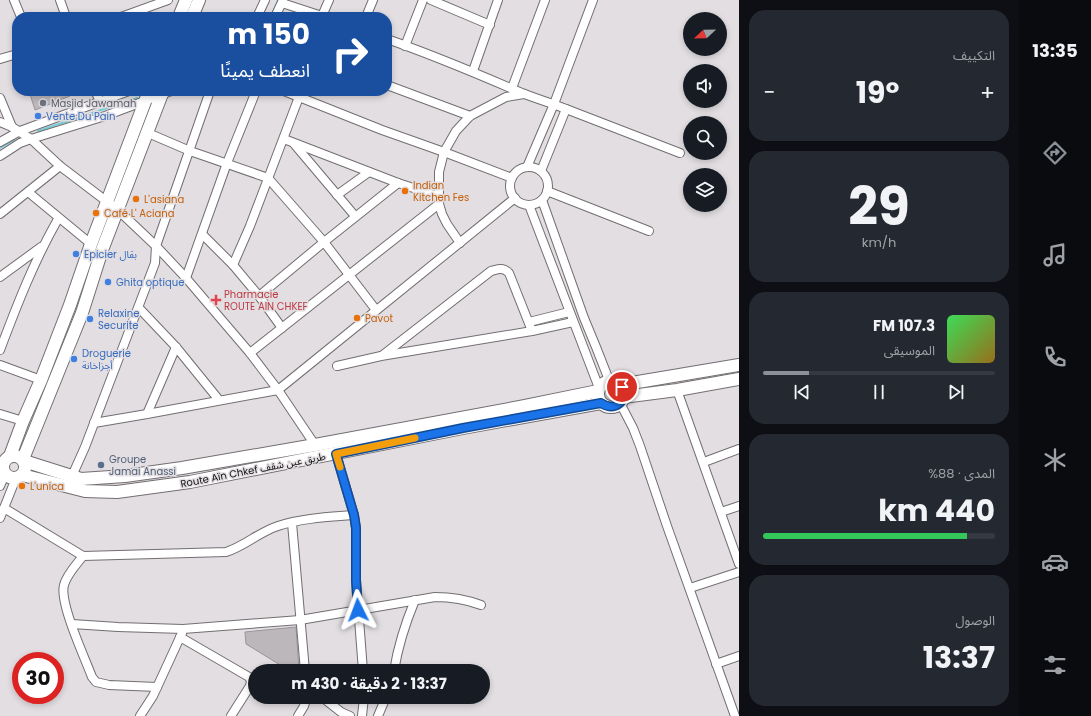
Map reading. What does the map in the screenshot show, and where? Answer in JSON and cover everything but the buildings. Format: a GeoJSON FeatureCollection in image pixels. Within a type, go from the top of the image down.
{"type":"FeatureCollection","features":[{"type":"Feature","properties":{"kind":"main road"},"geometry":{"type":"LineString","coordinates":[[181,12],[186,0]]}},
{"type":"Feature","properties":{"kind":"main road"},"geometry":{"type":"LineString","coordinates":[[194,12],[199,0]]}},
{"type":"Feature","properties":{"kind":"main road"},"geometry":{"type":"LineString","coordinates":[[147,96],[41,380],[6,456],[4,462],[9,473],[25,469],[23,460],[82,313],[102,250],[163,96]]}},
{"type":"Feature","properties":{"kind":"main road"},"geometry":{"type":"LineString","coordinates":[[739,365],[602,383],[598,389],[598,398],[601,403],[612,407],[622,400],[739,380]]}},
{"type":"Feature","properties":{"kind":"main road"},"geometry":{"type":"LineString","coordinates":[[615,382],[624,391],[622,400]]}},
{"type":"Feature","properties":{"kind":"main road","name":"Route Aïn Chkef طريق عين شقف"},"geometry":{"type":"LineString","coordinates":[[6,456],[18,456],[23,460],[81,479],[125,476],[182,468],[315,445],[525,406],[598,389]]}},
{"type":"Feature","properties":{"kind":"main road","name":"Route Aïn Chkef طريق عين شقف"},"geometry":{"type":"LineString","coordinates":[[9,473],[85,491],[117,492],[190,482],[463,428],[601,403]]}},
{"type":"Feature","properties":{"kind":"street"},"geometry":{"type":"LineString","coordinates":[[14,0],[18,12]]}},
{"type":"Feature","properties":{"kind":"street"},"geometry":{"type":"LineString","coordinates":[[60,0],[64,12]]}},
{"type":"Feature","properties":{"kind":"street"},"geometry":{"type":"LineString","coordinates":[[135,12],[168,0]]}},
{"type":"Feature","properties":{"kind":"street"},"geometry":{"type":"LineString","coordinates":[[259,12],[265,0]]}},
{"type":"Feature","properties":{"kind":"street"},"geometry":{"type":"LineString","coordinates":[[324,12],[329,0]]}},
{"type":"Feature","properties":{"kind":"street"},"geometry":{"type":"LineString","coordinates":[[368,12],[374,0]]}},
{"type":"Feature","properties":{"kind":"street"},"geometry":{"type":"LineString","coordinates":[[405,46],[423,0]]}},
{"type":"Feature","properties":{"kind":"street"},"geometry":{"type":"LineString","coordinates":[[431,0],[490,25]]}},
{"type":"Feature","properties":{"kind":"street"},"geometry":{"type":"LineString","coordinates":[[473,71],[498,0]]}},
{"type":"Feature","properties":{"kind":"street"},"geometry":{"type":"LineString","coordinates":[[527,167],[554,104],[593,0]]}},
{"type":"Feature","properties":{"kind":"street"},"geometry":{"type":"LineString","coordinates":[[512,88],[543,1]]}},
{"type":"Feature","properties":{"kind":"street"},"geometry":{"type":"LineString","coordinates":[[277,12],[282,2],[311,12]]}},
{"type":"Feature","properties":{"kind":"street"},"geometry":{"type":"LineString","coordinates":[[392,41],[473,71],[525,94],[680,153]]}},
{"type":"Feature","properties":{"kind":"street"},"geometry":{"type":"LineString","coordinates":[[0,59],[12,55]]}},
{"type":"Feature","properties":{"kind":"street"},"geometry":{"type":"LineString","coordinates":[[392,87],[470,116]]}},
{"type":"Feature","properties":{"kind":"street"},"geometry":{"type":"LineString","coordinates":[[460,243],[447,224],[438,200],[439,172],[444,152],[456,131],[470,116],[506,97],[525,94]]}},
{"type":"Feature","properties":{"kind":"street"},"geometry":{"type":"LineString","coordinates":[[98,96],[100,101]]}},
{"type":"Feature","properties":{"kind":"street"},"geometry":{"type":"LineString","coordinates":[[0,142],[20,131],[114,96]]}},
{"type":"Feature","properties":{"kind":"street"},"geometry":{"type":"LineString","coordinates":[[0,156],[20,143],[105,116],[147,96]]}},
{"type":"Feature","properties":{"kind":"street"},"geometry":{"type":"LineString","coordinates":[[72,476],[85,447],[139,308],[155,263],[156,246],[208,96]]}},
{"type":"Feature","properties":{"kind":"street"},"geometry":{"type":"LineString","coordinates":[[186,278],[227,164],[254,96]]}},
{"type":"Feature","properties":{"kind":"street"},"geometry":{"type":"LineString","coordinates":[[298,96],[382,130],[512,178]]}},
{"type":"Feature","properties":{"kind":"street"},"geometry":{"type":"LineString","coordinates":[[233,265],[284,139],[305,96]]}},
{"type":"Feature","properties":{"kind":"street"},"geometry":{"type":"LineString","coordinates":[[0,98],[12,127]]}},
{"type":"Feature","properties":{"kind":"street"},"geometry":{"type":"LineString","coordinates":[[540,170],[566,109]]}},
{"type":"Feature","properties":{"kind":"street"},"geometry":{"type":"LineString","coordinates":[[0,122],[20,131],[31,139],[60,166],[118,210],[156,246],[186,278],[250,353],[278,390],[315,445]]}},
{"type":"Feature","properties":{"kind":"street"},"geometry":{"type":"LineString","coordinates":[[148,133],[190,151],[268,178],[324,242],[376,310]]}},
{"type":"Feature","properties":{"kind":"street"},"geometry":{"type":"LineString","coordinates":[[284,139],[438,200]]}},
{"type":"Feature","properties":{"kind":"street"},"geometry":{"type":"LineString","coordinates":[[294,144],[355,216]]}},
{"type":"Feature","properties":{"kind":"street"},"geometry":{"type":"LineString","coordinates":[[0,214],[60,166]]}},
{"type":"Feature","properties":{"kind":"street"},"geometry":{"type":"LineString","coordinates":[[527,167],[540,170],[547,179],[547,191],[542,200],[536,204],[529,205],[522,203],[515,198],[511,190],[512,178],[517,171],[527,167]]}},
{"type":"Feature","properties":{"kind":"street"},"geometry":{"type":"LineString","coordinates":[[337,195],[369,172]]}},
{"type":"Feature","properties":{"kind":"street"},"geometry":{"type":"LineString","coordinates":[[259,296],[355,216],[398,183]]}},
{"type":"Feature","properties":{"kind":"street"},"geometry":{"type":"LineString","coordinates":[[547,191],[649,231]]}},
{"type":"Feature","properties":{"kind":"street"},"geometry":{"type":"LineString","coordinates":[[28,192],[91,244]]}},
{"type":"Feature","properties":{"kind":"street"},"geometry":{"type":"LineString","coordinates":[[94,423],[278,390],[515,198]]}},
{"type":"Feature","properties":{"kind":"street"},"geometry":{"type":"LineString","coordinates":[[250,353],[349,275],[438,200]]}},
{"type":"Feature","properties":{"kind":"street"},"geometry":{"type":"LineString","coordinates":[[542,200],[584,318],[596,347],[615,382]]}},
{"type":"Feature","properties":{"kind":"street"},"geometry":{"type":"LineString","coordinates":[[529,205],[598,389]]}},
{"type":"Feature","properties":{"kind":"street"},"geometry":{"type":"LineString","coordinates":[[0,350],[19,300],[43,246],[58,218]]}},
{"type":"Feature","properties":{"kind":"street"},"geometry":{"type":"LineString","coordinates":[[202,234],[233,265],[259,296],[282,328]]}},
{"type":"Feature","properties":{"kind":"street"},"geometry":{"type":"LineString","coordinates":[[0,277],[43,246]]}},
{"type":"Feature","properties":{"kind":"street"},"geometry":{"type":"LineString","coordinates":[[381,356],[491,271],[500,268],[505,269],[509,273],[532,331]]}},
{"type":"Feature","properties":{"kind":"street"},"geometry":{"type":"LineString","coordinates":[[139,308],[176,348],[220,400]]}},
{"type":"Feature","properties":{"kind":"street"},"geometry":{"type":"LineString","coordinates":[[528,322],[570,312]]}},
{"type":"Feature","properties":{"kind":"street"},"geometry":{"type":"LineString","coordinates":[[337,366],[381,356],[532,331],[573,322]]}},
{"type":"Feature","properties":{"kind":"street"},"geometry":{"type":"LineString","coordinates":[[148,414],[176,348]]}},
{"type":"Feature","properties":{"kind":"street"},"geometry":{"type":"LineString","coordinates":[[0,365],[41,380]]}},
{"type":"Feature","properties":{"kind":"street"},"geometry":{"type":"LineString","coordinates":[[677,390],[704,462],[739,564]]}},
{"type":"Feature","properties":{"kind":"street"},"geometry":{"type":"LineString","coordinates":[[622,400],[736,716]]}},
{"type":"Feature","properties":{"kind":"street"},"geometry":{"type":"LineString","coordinates":[[0,414],[23,421]]}},
{"type":"Feature","properties":{"kind":"street"},"geometry":{"type":"LineString","coordinates":[[704,462],[739,449]]}},
{"type":"Feature","properties":{"kind":"street"},"geometry":{"type":"LineString","coordinates":[[336,454],[354,515],[356,528],[356,580],[362,664]]}},
{"type":"Feature","properties":{"kind":"street"},"geometry":{"type":"LineString","coordinates":[[0,486],[9,473]]}},
{"type":"Feature","properties":{"kind":"street"},"geometry":{"type":"LineString","coordinates":[[0,518],[4,508],[9,473]]}},
{"type":"Feature","properties":{"kind":"street"},"geometry":{"type":"LineString","coordinates":[[721,512],[739,506]]}},
{"type":"Feature","properties":{"kind":"street"},"geometry":{"type":"LineString","coordinates":[[4,508],[82,556],[226,552],[236,549],[278,526],[318,518],[354,515]]}},
{"type":"Feature","properties":{"kind":"street"},"geometry":{"type":"LineString","coordinates":[[292,523],[304,664]]}},
{"type":"Feature","properties":{"kind":"street"},"geometry":{"type":"LineString","coordinates":[[82,556],[67,577],[63,594],[72,624],[92,677],[96,682],[109,685],[157,687]]}},
{"type":"Feature","properties":{"kind":"street"},"geometry":{"type":"LineString","coordinates":[[690,588],[739,572]]}},
{"type":"Feature","properties":{"kind":"street"},"geometry":{"type":"LineString","coordinates":[[72,624],[183,629],[300,620],[435,597],[466,599],[481,605]]}},
{"type":"Feature","properties":{"kind":"street"},"geometry":{"type":"LineString","coordinates":[[395,664],[404,627],[415,600]]}},
{"type":"Feature","properties":{"kind":"street"},"geometry":{"type":"LineString","coordinates":[[140,716],[153,696],[183,629]]}},
{"type":"Feature","properties":{"kind":"street"},"geometry":{"type":"LineString","coordinates":[[180,637],[249,678],[251,682],[250,686],[231,716]]}},
{"type":"Feature","properties":{"kind":"street"},"geometry":{"type":"LineString","coordinates":[[716,664],[739,656]]}},
{"type":"Feature","properties":{"kind":"street"},"geometry":{"type":"LineString","coordinates":[[298,716],[305,704]]}},
{"type":"Feature","properties":{"kind":"street"},"geometry":{"type":"LineString","coordinates":[[331,704],[341,712],[350,716]]}},
{"type":"Feature","properties":{"kind":"street"},"geometry":{"type":"LineString","coordinates":[[362,716],[363,704]]}},
{"type":"Feature","properties":{"kind":"street"},"geometry":{"type":"LineString","coordinates":[[378,716],[383,704]]}},
{"type":"Feature","properties":{"kind":"waterway"},"geometry":{"type":"LineString","coordinates":[[273,12],[278,0]]}},
{"type":"Feature","properties":{"kind":"waterway"},"geometry":{"type":"LineString","coordinates":[[38,131],[137,98]]}},
{"type":"Feature","properties":{"kind":"waterway"},"geometry":{"type":"LineString","coordinates":[[0,148],[14,140]]}},
{"type":"Feature","properties":{"kind":"slow traffic"},"geometry":{"type":"LineString","coordinates":[[340,467],[336,454],[415,438]]}},
{"type":"Feature","properties":{"kind":"place","name":"Masjid Jawamah"},"geometry":{"type":"Point","coordinates":[43,103]}},
{"type":"Feature","properties":{"kind":"place","name":"Vente Du Pain"},"geometry":{"type":"Point","coordinates":[38,116]}},
{"type":"Feature","properties":{"kind":"place","name":"Indian Kitchen Fes"},"geometry":{"type":"Point","coordinates":[405,191]}},
{"type":"Feature","properties":{"kind":"place","name":"L'asiana"},"geometry":{"type":"Point","coordinates":[136,199]}},
{"type":"Feature","properties":{"kind":"place","name":"Café L' Aciana"},"geometry":{"type":"Point","coordinates":[96,213]}},
{"type":"Feature","properties":{"kind":"place","name":"Epicier بقال"},"geometry":{"type":"Point","coordinates":[76,254]}},
{"type":"Feature","properties":{"kind":"place","name":"Ghita optique"},"geometry":{"type":"Point","coordinates":[108,282]}},
{"type":"Feature","properties":{"kind":"place","name":"Pharmacie ROUTE AIN CHKEF"},"geometry":{"type":"Point","coordinates":[216,300]}},
{"type":"Feature","properties":{"kind":"place","name":"Pavot"},"geometry":{"type":"Point","coordinates":[357,318]}},
{"type":"Feature","properties":{"kind":"place","name":"Relaxine Securite"},"geometry":{"type":"Point","coordinates":[90,319]}},
{"type":"Feature","properties":{"kind":"place","name":"Droguerie أجزاخانة"},"geometry":{"type":"Point","coordinates":[74,359]}},
{"type":"Feature","properties":{"kind":"place","name":"Groupe Jamai Anassi"},"geometry":{"type":"Point","coordinates":[101,465]}},
{"type":"Feature","properties":{"kind":"place","name":"L'unica"},"geometry":{"type":"Point","coordinates":[22,486]}},
{"type":"Feature","properties":{"kind":"route"},"geometry":{"type":"LineString","coordinates":[[358,610],[356,580],[356,528],[354,515],[336,454],[463,428],[601,403],[610,407],[622,402],[624,394],[622,387]]}}]}
